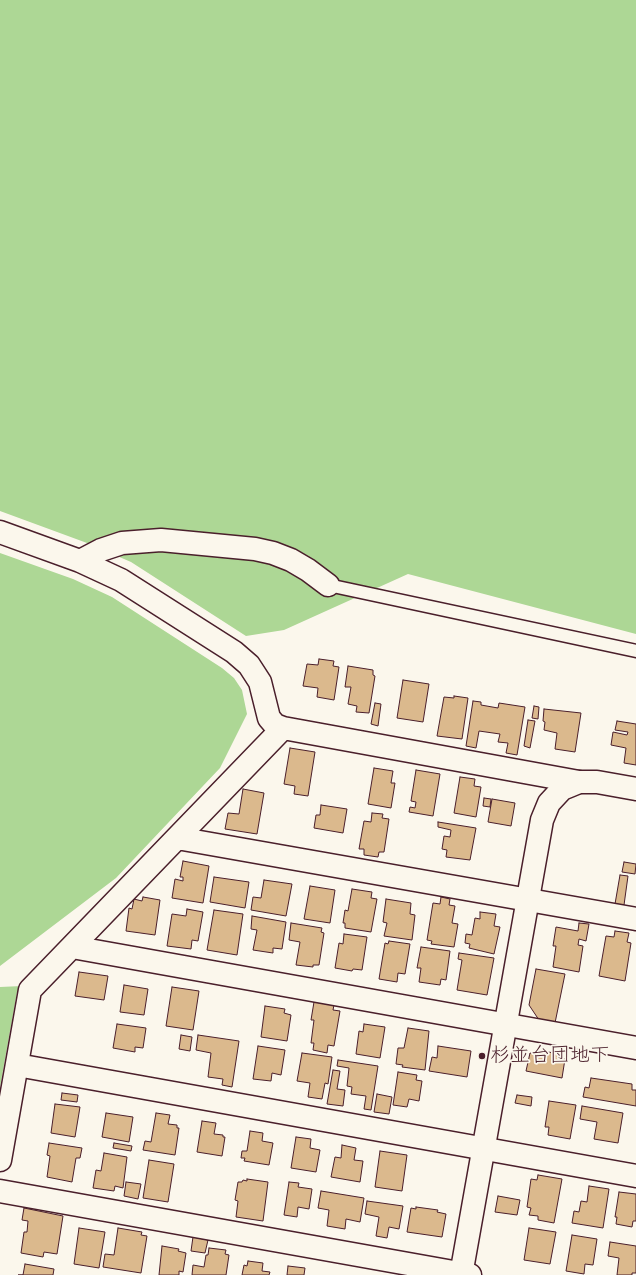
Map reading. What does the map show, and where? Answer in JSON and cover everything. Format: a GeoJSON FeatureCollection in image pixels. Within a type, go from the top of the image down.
{"type":"FeatureCollection","features":[{"type":"Feature","properties":{"kind":"street"},"geometry":{"type":"LineString","coordinates":[[0,532],[80,561],[121,580],[234,652],[250,665],[260,682],[269,718],[275,725],[283,728],[579,782],[598,782],[636,789]]}},
{"type":"Feature","properties":{"kind":"street"},"geometry":{"type":"LineString","coordinates":[[80,561],[102,550],[122,543],[160,540],[255,549],[273,553],[291,560],[308,570],[328,585]]}},
{"type":"Feature","properties":{"kind":"street"},"geometry":{"type":"LineString","coordinates":[[0,1160],[30,990],[283,728]]}},
{"type":"Feature","properties":{"kind":"street"},"geometry":{"type":"LineString","coordinates":[[0,1191],[464,1274],[483,1149],[542,820],[549,803],[562,789],[579,782]]}},
{"type":"Feature","properties":{"kind":"street"},"geometry":{"type":"LineString","coordinates":[[177,838],[636,919]]}},
{"type":"Feature","properties":{"kind":"street"},"geometry":{"type":"LineString","coordinates":[[72,947],[636,1048]]}},
{"type":"Feature","properties":{"kind":"street"},"geometry":{"type":"LineString","coordinates":[[17,1065],[636,1176]]}},
{"type":"Feature","properties":{"kind":"lane"},"geometry":{"type":"LineString","coordinates":[[328,585],[636,652]]}},
{"type":"Feature","properties":{"kind":"green space"},"geometry":{"type":"Polygon","coordinates":[[[0,0],[636,0],[636,634],[408,574],[284,630],[246,636],[131,562],[87,543],[0,511],[0,0]]]}},
{"type":"Feature","properties":{"kind":"green space"},"geometry":{"type":"Polygon","coordinates":[[[0,553],[73,579],[112,597],[222,668],[234,678],[242,690],[247,714],[220,768],[116,878],[0,966],[0,553]]]}},
{"type":"Feature","properties":{"kind":"green space"},"geometry":{"type":"Polygon","coordinates":[[[22,986],[17,992],[0,1087],[0,987],[22,986]]]}},
{"type":"Feature","properties":{"kind":"building"},"geometry":{"type":"Polygon","coordinates":[[[319,659],[334,661],[333,666],[339,667],[334,700],[317,697],[318,688],[303,686],[307,664],[318,665],[319,659]]]}},
{"type":"Feature","properties":{"kind":"building"},"geometry":{"type":"Polygon","coordinates":[[[348,666],[373,670],[373,675],[375,676],[369,713],[356,712],[357,706],[348,704],[351,687],[345,687],[348,666]]]}},
{"type":"Feature","properties":{"kind":"building"},"geometry":{"type":"Polygon","coordinates":[[[403,680],[429,684],[423,722],[397,718],[403,680]]]}},
{"type":"Feature","properties":{"kind":"building"},"geometry":{"type":"Polygon","coordinates":[[[454,696],[468,698],[462,739],[437,736],[444,697],[454,698],[454,696]]]}},
{"type":"Feature","properties":{"kind":"building"},"geometry":{"type":"Polygon","coordinates":[[[473,701],[481,702],[481,705],[498,708],[499,703],[525,707],[517,755],[506,753],[508,743],[498,742],[500,734],[479,731],[476,748],[466,746],[473,701]]]}},
{"type":"Feature","properties":{"kind":"building"},"geometry":{"type":"Polygon","coordinates":[[[375,703],[381,704],[378,726],[371,724],[375,703]]]}},
{"type":"Feature","properties":{"kind":"building"},"geometry":{"type":"Polygon","coordinates":[[[534,706],[539,707],[538,719],[532,718],[534,706]]]}},
{"type":"Feature","properties":{"kind":"building"},"geometry":{"type":"Polygon","coordinates":[[[544,709],[581,713],[575,752],[555,749],[557,733],[544,730],[544,709]]]}},
{"type":"Feature","properties":{"kind":"building"},"geometry":{"type":"Polygon","coordinates":[[[528,720],[535,721],[530,748],[524,746],[528,720]]]}},
{"type":"Feature","properties":{"kind":"building"},"geometry":{"type":"Polygon","coordinates":[[[617,721],[636,724],[636,765],[624,763],[626,748],[611,745],[613,732],[627,735],[628,732],[615,730],[617,721]]]}},
{"type":"Feature","properties":{"kind":"building"},"geometry":{"type":"Polygon","coordinates":[[[290,748],[315,752],[308,796],[294,794],[295,786],[284,784],[290,748]]]}},
{"type":"Feature","properties":{"kind":"building"},"geometry":{"type":"Polygon","coordinates":[[[374,768],[393,771],[391,783],[395,783],[391,808],[368,804],[374,768]]]}},
{"type":"Feature","properties":{"kind":"building"},"geometry":{"type":"Polygon","coordinates":[[[416,770],[440,774],[433,816],[409,812],[410,807],[415,808],[416,802],[411,801],[416,770]]]}},
{"type":"Feature","properties":{"kind":"building"},"geometry":{"type":"Polygon","coordinates":[[[460,777],[475,779],[474,786],[481,787],[476,817],[454,813],[460,777]]]}},
{"type":"Feature","properties":{"kind":"building"},"geometry":{"type":"Polygon","coordinates":[[[243,789],[264,793],[257,834],[225,829],[228,813],[239,814],[243,789]]]}},
{"type":"Feature","properties":{"kind":"building"},"geometry":{"type":"Polygon","coordinates":[[[484,798],[491,799],[490,807],[483,806],[484,798]]]}},
{"type":"Feature","properties":{"kind":"building"},"geometry":{"type":"Polygon","coordinates":[[[492,799],[515,803],[511,826],[488,822],[492,799]]]}},
{"type":"Feature","properties":{"kind":"building"},"geometry":{"type":"Polygon","coordinates":[[[321,805],[347,809],[343,833],[314,828],[316,815],[320,815],[321,805]]]}},
{"type":"Feature","properties":{"kind":"building"},"geometry":{"type":"Polygon","coordinates":[[[372,813],[383,814],[382,818],[389,819],[384,852],[379,852],[378,857],[364,855],[364,849],[359,849],[364,821],[371,822],[372,813]]]}},
{"type":"Feature","properties":{"kind":"building"},"geometry":{"type":"Polygon","coordinates":[[[438,822],[476,828],[470,860],[446,857],[447,850],[442,849],[444,836],[450,837],[451,830],[438,827],[438,822]]]}},
{"type":"Feature","properties":{"kind":"building"},"geometry":{"type":"Polygon","coordinates":[[[183,861],[209,866],[203,903],[172,898],[175,879],[183,881],[183,877],[180,877],[183,861]]]}},
{"type":"Feature","properties":{"kind":"building"},"geometry":{"type":"Polygon","coordinates":[[[624,862],[636,864],[635,874],[622,872],[624,862]]]}},
{"type":"Feature","properties":{"kind":"building"},"geometry":{"type":"Polygon","coordinates":[[[620,875],[628,876],[624,905],[615,904],[620,875]]]}},
{"type":"Feature","properties":{"kind":"building"},"geometry":{"type":"Polygon","coordinates":[[[214,877],[249,882],[245,908],[210,902],[214,877]]]}},
{"type":"Feature","properties":{"kind":"building"},"geometry":{"type":"Polygon","coordinates":[[[264,880],[292,884],[286,916],[251,910],[253,897],[261,898],[264,880]]]}},
{"type":"Feature","properties":{"kind":"building"},"geometry":{"type":"Polygon","coordinates":[[[310,886],[335,890],[330,923],[304,919],[310,886]]]}},
{"type":"Feature","properties":{"kind":"building"},"geometry":{"type":"Polygon","coordinates":[[[352,889],[372,892],[371,898],[377,899],[371,932],[345,928],[345,923],[343,923],[345,910],[348,911],[352,889]]]}},
{"type":"Feature","properties":{"kind":"building"},"geometry":{"type":"Polygon","coordinates":[[[143,897],[160,900],[155,935],[126,931],[129,908],[132,909],[134,899],[142,901],[143,897]]]}},
{"type":"Feature","properties":{"kind":"building"},"geometry":{"type":"Polygon","coordinates":[[[441,897],[450,899],[449,905],[455,906],[452,923],[458,924],[454,947],[431,944],[432,941],[427,940],[433,903],[440,904],[441,897]]]}},
{"type":"Feature","properties":{"kind":"building"},"geometry":{"type":"Polygon","coordinates":[[[386,899],[411,903],[410,914],[415,915],[412,940],[384,936],[387,923],[383,922],[386,899]]]}},
{"type":"Feature","properties":{"kind":"building"},"geometry":{"type":"Polygon","coordinates":[[[187,909],[203,912],[198,941],[192,940],[191,949],[167,946],[172,914],[186,916],[187,909]]]}},
{"type":"Feature","properties":{"kind":"building"},"geometry":{"type":"Polygon","coordinates":[[[214,910],[243,914],[237,955],[207,950],[214,910]]]}},
{"type":"Feature","properties":{"kind":"building"},"geometry":{"type":"Polygon","coordinates":[[[480,912],[496,914],[494,926],[500,927],[494,954],[469,948],[470,944],[465,943],[466,934],[472,935],[475,918],[480,919],[480,912]]]}},
{"type":"Feature","properties":{"kind":"building"},"geometry":{"type":"Polygon","coordinates":[[[252,916],[286,922],[282,949],[273,948],[273,953],[253,950],[257,930],[251,929],[252,916]]]}},
{"type":"Feature","properties":{"kind":"building"},"geometry":{"type":"Polygon","coordinates":[[[291,923],[322,928],[321,932],[324,933],[319,965],[313,965],[313,967],[296,965],[300,942],[289,940],[291,923]]]}},
{"type":"Feature","properties":{"kind":"building"},"geometry":{"type":"Polygon","coordinates":[[[579,923],[589,924],[586,941],[579,939],[578,945],[583,946],[579,972],[553,967],[556,946],[553,946],[556,927],[578,931],[579,923]]]}},
{"type":"Feature","properties":{"kind":"building"},"geometry":{"type":"Polygon","coordinates":[[[615,931],[629,933],[627,942],[631,943],[625,981],[599,976],[606,936],[614,937],[615,931]]]}},
{"type":"Feature","properties":{"kind":"building"},"geometry":{"type":"Polygon","coordinates":[[[344,934],[367,937],[362,970],[353,969],[352,971],[335,968],[339,943],[343,944],[344,934]]]}},
{"type":"Feature","properties":{"kind":"building"},"geometry":{"type":"Polygon","coordinates":[[[389,941],[410,944],[405,974],[398,973],[397,982],[379,979],[385,943],[388,944],[389,941]]]}},
{"type":"Feature","properties":{"kind":"building"},"geometry":{"type":"Polygon","coordinates":[[[421,947],[450,951],[446,980],[441,979],[440,985],[419,982],[421,968],[417,968],[421,947]]]}},
{"type":"Feature","properties":{"kind":"building"},"geometry":{"type":"Polygon","coordinates":[[[459,953],[494,958],[487,995],[457,990],[462,960],[458,959],[459,953]]]}},
{"type":"Feature","properties":{"kind":"building"},"geometry":{"type":"Polygon","coordinates":[[[536,969],[565,974],[555,1023],[539,1020],[529,1005],[536,969]]]}},
{"type":"Feature","properties":{"kind":"building"},"geometry":{"type":"Polygon","coordinates":[[[79,972],[108,976],[104,1000],[75,996],[79,972]]]}},
{"type":"Feature","properties":{"kind":"building"},"geometry":{"type":"Polygon","coordinates":[[[124,985],[148,989],[144,1015],[120,1012],[124,985]]]}},
{"type":"Feature","properties":{"kind":"building"},"geometry":{"type":"Polygon","coordinates":[[[172,987],[199,991],[193,1030],[166,1026],[172,987]]]}},
{"type":"Feature","properties":{"kind":"building"},"geometry":{"type":"Polygon","coordinates":[[[314,1002],[334,1005],[333,1010],[340,1011],[334,1046],[328,1045],[327,1053],[313,1050],[314,1043],[311,1043],[314,1020],[311,1020],[314,1002]]]}},
{"type":"Feature","properties":{"kind":"building"},"geometry":{"type":"Polygon","coordinates":[[[265,1006],[285,1009],[284,1013],[291,1015],[287,1041],[261,1037],[265,1006]]]}},
{"type":"Feature","properties":{"kind":"building"},"geometry":{"type":"Polygon","coordinates":[[[117,1024],[146,1028],[143,1048],[135,1047],[135,1052],[113,1048],[117,1024]]]}},
{"type":"Feature","properties":{"kind":"building"},"geometry":{"type":"Polygon","coordinates":[[[364,1024],[385,1027],[380,1058],[356,1054],[359,1031],[363,1032],[364,1024]]]}},
{"type":"Feature","properties":{"kind":"building"},"geometry":{"type":"Polygon","coordinates":[[[408,1028],[429,1031],[425,1070],[402,1067],[403,1065],[396,1064],[398,1048],[404,1048],[408,1028]]]}},
{"type":"Feature","properties":{"kind":"building"},"geometry":{"type":"Polygon","coordinates":[[[181,1035],[192,1037],[190,1051],[179,1049],[181,1035]]]}},
{"type":"Feature","properties":{"kind":"building"},"geometry":{"type":"Polygon","coordinates":[[[198,1035],[239,1041],[232,1087],[222,1085],[223,1079],[208,1077],[211,1053],[196,1050],[198,1035]]]}},
{"type":"Feature","properties":{"kind":"building"},"geometry":{"type":"Polygon","coordinates":[[[258,1046],[285,1050],[281,1075],[272,1073],[271,1081],[253,1079],[258,1046]]]}},
{"type":"Feature","properties":{"kind":"building"},"geometry":{"type":"Polygon","coordinates":[[[438,1046],[471,1051],[467,1077],[429,1071],[432,1057],[437,1058],[438,1046]]]}},
{"type":"Feature","properties":{"kind":"building"},"geometry":{"type":"Polygon","coordinates":[[[548,1052],[560,1054],[559,1058],[565,1059],[562,1078],[526,1071],[530,1053],[547,1055],[548,1052]]]}},
{"type":"Feature","properties":{"kind":"building"},"geometry":{"type":"Polygon","coordinates":[[[302,1053],[332,1057],[328,1084],[325,1083],[322,1099],[308,1097],[310,1083],[297,1081],[302,1053]]]}},
{"type":"Feature","properties":{"kind":"building"},"geometry":{"type":"Polygon","coordinates":[[[338,1060],[378,1066],[371,1110],[364,1109],[366,1096],[351,1094],[352,1087],[347,1086],[349,1068],[337,1066],[338,1060]]]}},
{"type":"Feature","properties":{"kind":"building"},"geometry":{"type":"Polygon","coordinates":[[[333,1070],[340,1071],[337,1089],[345,1090],[343,1106],[327,1104],[333,1070]]]}},
{"type":"Feature","properties":{"kind":"building"},"geometry":{"type":"Polygon","coordinates":[[[398,1072],[417,1075],[416,1080],[422,1081],[419,1101],[409,1099],[407,1107],[393,1105],[398,1072]]]}},
{"type":"Feature","properties":{"kind":"building"},"geometry":{"type":"Polygon","coordinates":[[[591,1078],[632,1084],[632,1090],[636,1090],[636,1106],[583,1097],[585,1087],[589,1088],[591,1078]]]}},
{"type":"Feature","properties":{"kind":"building"},"geometry":{"type":"Polygon","coordinates":[[[62,1093],[78,1095],[77,1102],[61,1100],[62,1093]]]}},
{"type":"Feature","properties":{"kind":"building"},"geometry":{"type":"Polygon","coordinates":[[[377,1094],[392,1097],[389,1114],[374,1112],[377,1094]]]}},
{"type":"Feature","properties":{"kind":"building"},"geometry":{"type":"Polygon","coordinates":[[[517,1095],[532,1097],[531,1106],[515,1103],[517,1095]]]}},
{"type":"Feature","properties":{"kind":"building"},"geometry":{"type":"Polygon","coordinates":[[[549,1101],[576,1105],[570,1139],[548,1135],[549,1127],[545,1127],[549,1101]]]}},
{"type":"Feature","properties":{"kind":"building"},"geometry":{"type":"Polygon","coordinates":[[[55,1104],[80,1107],[75,1137],[51,1133],[55,1104]]]}},
{"type":"Feature","properties":{"kind":"building"},"geometry":{"type":"Polygon","coordinates":[[[582,1106],[623,1113],[618,1143],[594,1139],[597,1122],[580,1119],[582,1106]]]}},
{"type":"Feature","properties":{"kind":"building"},"geometry":{"type":"Polygon","coordinates":[[[106,1113],[133,1117],[129,1142],[102,1137],[106,1113]]]}},
{"type":"Feature","properties":{"kind":"building"},"geometry":{"type":"Polygon","coordinates":[[[156,1113],[170,1115],[168,1124],[177,1125],[177,1128],[179,1128],[175,1155],[143,1150],[145,1141],[151,1142],[156,1113]]]}},
{"type":"Feature","properties":{"kind":"building"},"geometry":{"type":"Polygon","coordinates":[[[202,1121],[216,1123],[214,1134],[223,1135],[223,1137],[225,1137],[222,1156],[197,1152],[202,1121]]]}},
{"type":"Feature","properties":{"kind":"building"},"geometry":{"type":"Polygon","coordinates":[[[250,1131],[263,1133],[262,1141],[273,1143],[269,1165],[244,1161],[245,1158],[241,1158],[242,1151],[247,1151],[250,1131]]]}},
{"type":"Feature","properties":{"kind":"building"},"geometry":{"type":"Polygon","coordinates":[[[296,1137],[311,1139],[310,1148],[320,1150],[316,1172],[291,1168],[296,1137]]]}},
{"type":"Feature","properties":{"kind":"building"},"geometry":{"type":"Polygon","coordinates":[[[49,1143],[82,1148],[80,1158],[76,1158],[72,1182],[47,1177],[50,1156],[47,1155],[49,1143]]]}},
{"type":"Feature","properties":{"kind":"building"},"geometry":{"type":"Polygon","coordinates":[[[114,1143],[132,1146],[131,1151],[113,1148],[114,1143]]]}},
{"type":"Feature","properties":{"kind":"building"},"geometry":{"type":"Polygon","coordinates":[[[342,1145],[356,1148],[354,1160],[363,1161],[360,1182],[331,1177],[335,1157],[341,1158],[342,1145]]]}},
{"type":"Feature","properties":{"kind":"building"},"geometry":{"type":"Polygon","coordinates":[[[380,1151],[407,1155],[402,1191],[375,1187],[380,1151]]]}},
{"type":"Feature","properties":{"kind":"building"},"geometry":{"type":"Polygon","coordinates":[[[104,1153],[127,1157],[123,1188],[115,1186],[114,1191],[93,1188],[96,1170],[101,1171],[104,1153]]]}},
{"type":"Feature","properties":{"kind":"building"},"geometry":{"type":"Polygon","coordinates":[[[149,1160],[174,1164],[168,1202],[143,1198],[149,1160]]]}},
{"type":"Feature","properties":{"kind":"building"},"geometry":{"type":"Polygon","coordinates":[[[538,1175],[562,1179],[554,1223],[538,1220],[538,1216],[529,1215],[531,1208],[527,1207],[531,1179],[537,1180],[538,1175]]]}},
{"type":"Feature","properties":{"kind":"building"},"geometry":{"type":"Polygon","coordinates":[[[247,1179],[268,1182],[263,1221],[236,1217],[238,1201],[235,1200],[238,1182],[242,1182],[243,1180],[247,1181],[247,1179]]]}},
{"type":"Feature","properties":{"kind":"building"},"geometry":{"type":"Polygon","coordinates":[[[126,1182],[141,1184],[138,1199],[124,1196],[126,1182]]]}},
{"type":"Feature","properties":{"kind":"building"},"geometry":{"type":"Polygon","coordinates":[[[289,1182],[299,1183],[298,1187],[312,1189],[309,1209],[298,1207],[297,1217],[284,1215],[289,1182]]]}},
{"type":"Feature","properties":{"kind":"building"},"geometry":{"type":"Polygon","coordinates":[[[589,1186],[609,1189],[603,1228],[572,1223],[574,1211],[579,1212],[581,1201],[587,1202],[589,1186]]]}},
{"type":"Feature","properties":{"kind":"building"},"geometry":{"type":"Polygon","coordinates":[[[321,1191],[364,1198],[360,1222],[346,1219],[345,1229],[327,1226],[329,1210],[318,1208],[321,1191]]]}},
{"type":"Feature","properties":{"kind":"building"},"geometry":{"type":"Polygon","coordinates":[[[619,1192],[636,1194],[636,1221],[633,1221],[632,1227],[616,1224],[617,1217],[615,1217],[619,1192]]]}},
{"type":"Feature","properties":{"kind":"building"},"geometry":{"type":"Polygon","coordinates":[[[498,1196],[520,1200],[517,1215],[495,1212],[498,1196]]]}},
{"type":"Feature","properties":{"kind":"building"},"geometry":{"type":"Polygon","coordinates":[[[367,1201],[403,1206],[399,1229],[389,1227],[387,1238],[376,1236],[379,1217],[365,1214],[367,1201]]]}},
{"type":"Feature","properties":{"kind":"building"},"geometry":{"type":"Polygon","coordinates":[[[416,1207],[438,1210],[437,1212],[446,1214],[442,1237],[407,1232],[411,1208],[416,1209],[416,1207]]]}},
{"type":"Feature","properties":{"kind":"building"},"geometry":{"type":"Polygon","coordinates":[[[24,1208],[63,1216],[57,1254],[44,1252],[43,1257],[21,1253],[24,1232],[27,1232],[28,1221],[22,1220],[24,1208]]]}},
{"type":"Feature","properties":{"kind":"building"},"geometry":{"type":"Polygon","coordinates":[[[79,1228],[105,1232],[99,1268],[74,1264],[79,1228]]]}},
{"type":"Feature","properties":{"kind":"building"},"geometry":{"type":"Polygon","coordinates":[[[118,1228],[142,1232],[141,1235],[147,1236],[141,1273],[103,1267],[105,1254],[114,1255],[118,1228]]]}},
{"type":"Feature","properties":{"kind":"building"},"geometry":{"type":"Polygon","coordinates":[[[529,1228],[556,1232],[550,1264],[524,1260],[529,1228]]]}},
{"type":"Feature","properties":{"kind":"building"},"geometry":{"type":"Polygon","coordinates":[[[572,1235],[597,1239],[593,1265],[585,1264],[584,1274],[566,1271],[572,1235]]]}},
{"type":"Feature","properties":{"kind":"building"},"geometry":{"type":"Polygon","coordinates":[[[193,1237],[208,1240],[205,1253],[191,1251],[193,1237]]]}},
{"type":"Feature","properties":{"kind":"building"},"geometry":{"type":"Polygon","coordinates":[[[610,1242],[636,1246],[636,1273],[632,1273],[632,1275],[617,1275],[619,1258],[608,1256],[610,1242]]]}},
{"type":"Feature","properties":{"kind":"building"},"geometry":{"type":"Polygon","coordinates":[[[162,1246],[179,1249],[178,1251],[186,1253],[183,1272],[179,1271],[179,1275],[159,1275],[162,1246]]]}},
{"type":"Feature","properties":{"kind":"building"},"geometry":{"type":"Polygon","coordinates":[[[209,1248],[226,1250],[225,1254],[229,1255],[226,1275],[192,1275],[193,1265],[204,1267],[209,1248]]]}},
{"type":"Feature","properties":{"kind":"building"},"geometry":{"type":"Polygon","coordinates":[[[248,1261],[263,1263],[262,1271],[270,1272],[269,1275],[242,1275],[244,1265],[247,1266],[248,1261]]]}},
{"type":"Feature","properties":{"kind":"building"},"geometry":{"type":"Polygon","coordinates":[[[25,1264],[54,1269],[53,1275],[23,1275],[25,1264]]]}},
{"type":"Feature","properties":{"kind":"building"},"geometry":{"type":"Polygon","coordinates":[[[288,1266],[305,1268],[304,1275],[287,1275],[288,1266]]]}},
{"type":"Feature","properties":{"kind":"place","name":"杉並台団地下"},"geometry":{"type":"Point","coordinates":[482,1056]}}]}
